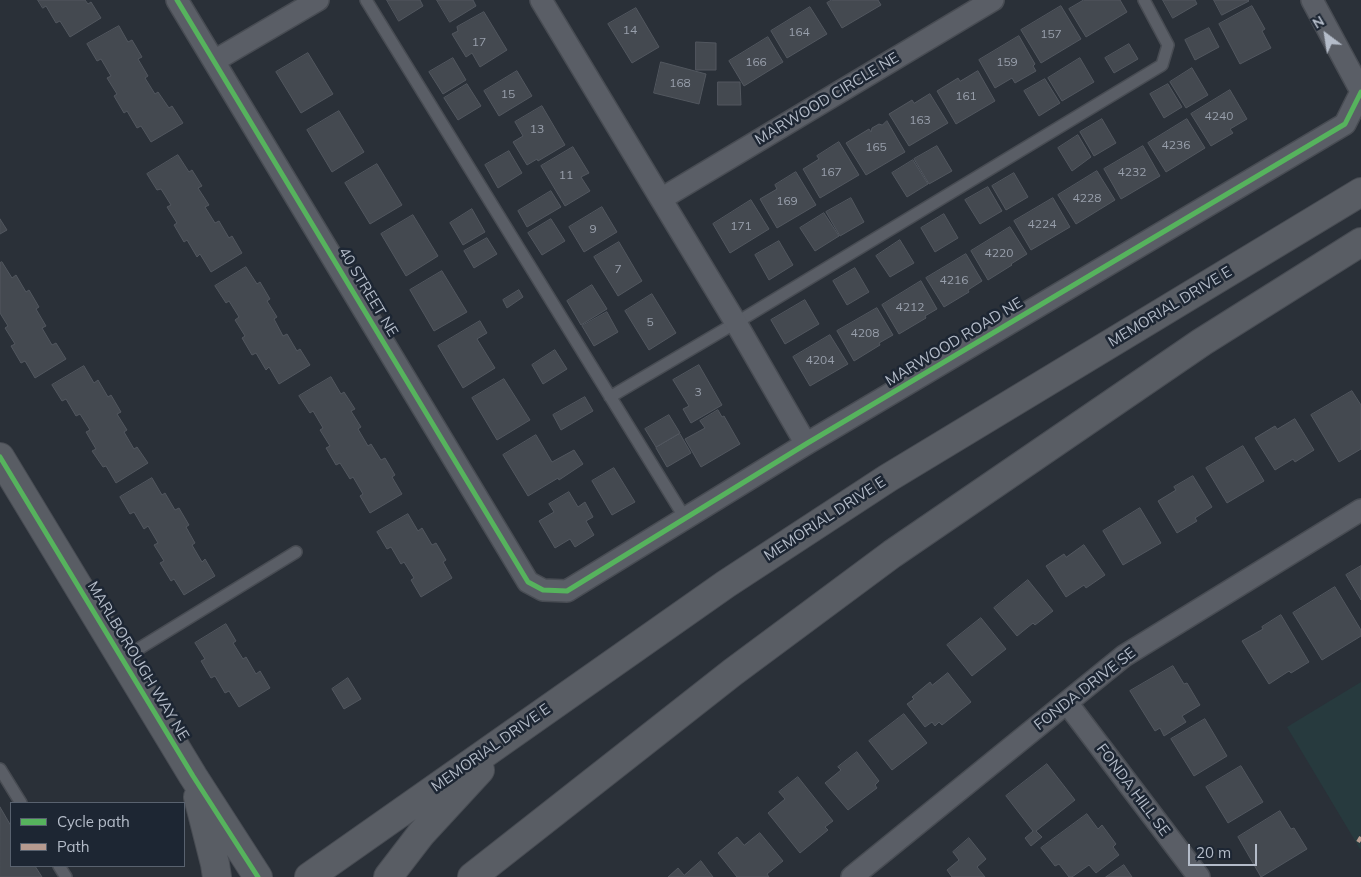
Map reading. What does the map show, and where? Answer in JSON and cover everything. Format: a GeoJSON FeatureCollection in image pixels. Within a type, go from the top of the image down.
{"type":"FeatureCollection","features":[{"type":"Feature","properties":{"kind":"main road","name":"MEMORIAL DRIVE E"},"geometry":{"type":"LineString","coordinates":[[309,877],[726,584],[888,478],[1361,192]]}},
{"type":"Feature","properties":{"kind":"main road"},"geometry":{"type":"LineString","coordinates":[[472,877],[733,672],[892,554],[1202,342],[1361,242]]}},
{"type":"Feature","properties":{"kind":"main road","name":"MARLBOROUGH WAY NE"},"geometry":{"type":"LineString","coordinates":[[0,457],[192,776],[258,877]]}},
{"type":"Feature","properties":{"kind":"main road"},"geometry":{"type":"LineString","coordinates":[[388,877],[421,834],[519,729]]}},
{"type":"Feature","properties":{"kind":"main road"},"geometry":{"type":"LineString","coordinates":[[192,776],[217,877]]}},
{"type":"Feature","properties":{"kind":"street","name":"40 STREET NE"},"geometry":{"type":"LineString","coordinates":[[177,0],[528,582],[543,590]]}},
{"type":"Feature","properties":{"kind":"street"},"geometry":{"type":"LineString","coordinates":[[214,61],[318,0]]}},
{"type":"Feature","properties":{"kind":"street"},"geometry":{"type":"LineString","coordinates":[[541,0],[736,323],[806,444]]}},
{"type":"Feature","properties":{"kind":"street","name":"MARWOOD CIRCLE NE"},"geometry":{"type":"LineString","coordinates":[[661,199],[993,0]]}},
{"type":"Feature","properties":{"kind":"street","name":"MARWOOD ROAD NE"},"geometry":{"type":"LineString","coordinates":[[543,590],[567,591],[806,444],[1345,124],[1361,92],[1312,0]]}},
{"type":"Feature","properties":{"kind":"street","name":"FONDA DRIVE SE"},"geometry":{"type":"LineString","coordinates":[[852,877],[1124,656],[1361,510]]}},
{"type":"Feature","properties":{"kind":"street","name":"FONDA HILL SE"},"geometry":{"type":"LineString","coordinates":[[1067,702],[1198,877]]}},
{"type":"Feature","properties":{"kind":"lane"},"geometry":{"type":"LineString","coordinates":[[366,0],[685,518]]}},
{"type":"Feature","properties":{"kind":"lane"},"geometry":{"type":"LineString","coordinates":[[610,397],[736,323],[1162,64],[1168,46],[1144,0]]}},
{"type":"Feature","properties":{"kind":"lane"},"geometry":{"type":"LineString","coordinates":[[122,659],[296,552]]}},
{"type":"Feature","properties":{"kind":"lane"},"geometry":{"type":"LineString","coordinates":[[0,769],[20,802]]}},
{"type":"Feature","properties":{"kind":"green space"},"geometry":{"type":"Polygon","coordinates":[[[1361,682],[1361,848],[1360,849],[1287,727],[1361,682]]]}},
{"type":"Feature","properties":{"kind":"building"},"geometry":{"type":"Polygon","coordinates":[[[38,0],[85,0],[88,4],[91,2],[101,18],[70,37],[60,21],[56,23],[46,6],[43,8],[38,0]]]}},
{"type":"Feature","properties":{"kind":"building"},"geometry":{"type":"Polygon","coordinates":[[[387,0],[420,0],[423,6],[399,21],[387,0]]]}},
{"type":"Feature","properties":{"kind":"building"},"geometry":{"type":"Polygon","coordinates":[[[437,0],[473,0],[476,6],[450,22],[437,0]]]}},
{"type":"Feature","properties":{"kind":"building"},"geometry":{"type":"Polygon","coordinates":[[[832,0],[878,0],[881,5],[842,28],[827,3],[832,0]]]}},
{"type":"Feature","properties":{"kind":"building"},"geometry":{"type":"Polygon","coordinates":[[[1084,0],[1120,0],[1127,12],[1086,37],[1069,9],[1084,0]]]}},
{"type":"Feature","properties":{"kind":"building"},"geometry":{"type":"Polygon","coordinates":[[[1163,0],[1195,0],[1197,4],[1173,18],[1163,0]]]}},
{"type":"Feature","properties":{"kind":"building"},"geometry":{"type":"Polygon","coordinates":[[[1214,0],[1248,0],[1249,1],[1222,15],[1214,0]]]}},
{"type":"Feature","properties":{"kind":"building"},"geometry":{"type":"Polygon","coordinates":[[[1061,6],[1081,39],[1041,63],[1021,30],[1061,6]]]}},
{"type":"Feature","properties":{"kind":"building"},"geometry":{"type":"Polygon","coordinates":[[[1252,6],[1265,29],[1262,31],[1271,48],[1240,64],[1219,24],[1252,6]]]}},
{"type":"Feature","properties":{"kind":"building"},"geometry":{"type":"Polygon","coordinates":[[[810,7],[827,34],[787,58],[771,31],[810,7]]]}},
{"type":"Feature","properties":{"kind":"building"},"geometry":{"type":"Polygon","coordinates":[[[636,8],[659,47],[632,63],[608,24],[636,8]]]}},
{"type":"Feature","properties":{"kind":"building"},"geometry":{"type":"Polygon","coordinates":[[[484,12],[507,50],[480,67],[472,53],[466,57],[452,34],[458,31],[457,27],[484,12]]]}},
{"type":"Feature","properties":{"kind":"building"},"geometry":{"type":"Polygon","coordinates":[[[119,26],[128,42],[132,40],[142,57],[138,59],[148,76],[145,78],[155,94],[158,92],[169,108],[172,106],[183,123],[151,142],[141,126],[137,128],[127,111],[124,113],[114,96],[117,94],[107,78],[111,76],[101,59],[97,61],[87,44],[119,26]]]}},
{"type":"Feature","properties":{"kind":"building"},"geometry":{"type":"Polygon","coordinates":[[[1209,28],[1219,47],[1195,60],[1185,40],[1209,28]]]}},
{"type":"Feature","properties":{"kind":"building"},"geometry":{"type":"Polygon","coordinates":[[[1019,36],[1035,64],[1033,66],[1036,71],[1015,83],[1012,78],[995,88],[979,60],[1019,36]]]}},
{"type":"Feature","properties":{"kind":"building"},"geometry":{"type":"Polygon","coordinates":[[[768,37],[783,62],[744,86],[729,61],[768,37]]]}},
{"type":"Feature","properties":{"kind":"building"},"geometry":{"type":"Polygon","coordinates":[[[696,42],[716,43],[716,70],[696,70],[696,42]]]}},
{"type":"Feature","properties":{"kind":"building"},"geometry":{"type":"Polygon","coordinates":[[[1129,44],[1138,59],[1114,73],[1105,58],[1129,44]]]}},
{"type":"Feature","properties":{"kind":"building"},"geometry":{"type":"Polygon","coordinates":[[[308,53],[333,94],[301,113],[276,72],[308,53]]]}},
{"type":"Feature","properties":{"kind":"building"},"geometry":{"type":"Polygon","coordinates":[[[453,58],[466,80],[443,94],[429,72],[453,58]]]}},
{"type":"Feature","properties":{"kind":"building"},"geometry":{"type":"Polygon","coordinates":[[[1080,58],[1094,82],[1062,101],[1048,78],[1080,58]]]}},
{"type":"Feature","properties":{"kind":"building"},"geometry":{"type":"Polygon","coordinates":[[[661,62],[706,74],[699,104],[654,93],[661,62]]]}},
{"type":"Feature","properties":{"kind":"building"},"geometry":{"type":"Polygon","coordinates":[[[1192,68],[1208,95],[1186,108],[1170,82],[1192,68]]]}},
{"type":"Feature","properties":{"kind":"building"},"geometry":{"type":"Polygon","coordinates":[[[517,71],[532,96],[499,116],[484,91],[517,71]]]}},
{"type":"Feature","properties":{"kind":"building"},"geometry":{"type":"Polygon","coordinates":[[[978,71],[995,101],[956,124],[937,91],[958,78],[960,81],[978,71]]]}},
{"type":"Feature","properties":{"kind":"building"},"geometry":{"type":"Polygon","coordinates":[[[1045,79],[1060,103],[1039,116],[1024,91],[1045,79]]]}},
{"type":"Feature","properties":{"kind":"building"},"geometry":{"type":"Polygon","coordinates":[[[718,82],[740,82],[741,105],[718,105],[718,82]]]}},
{"type":"Feature","properties":{"kind":"building"},"geometry":{"type":"Polygon","coordinates":[[[467,84],[481,106],[458,120],[444,98],[467,84]]]}},
{"type":"Feature","properties":{"kind":"building"},"geometry":{"type":"Polygon","coordinates":[[[1168,84],[1182,107],[1164,118],[1150,94],[1168,84]]]}},
{"type":"Feature","properties":{"kind":"building"},"geometry":{"type":"Polygon","coordinates":[[[1230,90],[1247,119],[1230,129],[1233,133],[1211,146],[1191,114],[1230,90]]]}},
{"type":"Feature","properties":{"kind":"building"},"geometry":{"type":"Polygon","coordinates":[[[930,94],[948,123],[909,146],[889,114],[912,100],[914,103],[930,94]]]}},
{"type":"Feature","properties":{"kind":"building"},"geometry":{"type":"Polygon","coordinates":[[[542,106],[565,145],[538,161],[537,159],[527,165],[513,142],[523,136],[515,122],[542,106]]]}},
{"type":"Feature","properties":{"kind":"building"},"geometry":{"type":"Polygon","coordinates":[[[339,111],[364,152],[332,172],[307,130],[339,111]]]}},
{"type":"Feature","properties":{"kind":"building"},"geometry":{"type":"Polygon","coordinates":[[[1102,119],[1116,143],[1094,156],[1080,132],[1102,119]]]}},
{"type":"Feature","properties":{"kind":"building"},"geometry":{"type":"Polygon","coordinates":[[[1187,119],[1205,148],[1166,172],[1148,143],[1187,119]]]}},
{"type":"Feature","properties":{"kind":"building"},"geometry":{"type":"Polygon","coordinates":[[[887,121],[905,152],[866,175],[846,143],[869,129],[871,132],[872,128],[879,124],[882,125],[887,121]]]}},
{"type":"Feature","properties":{"kind":"building"},"geometry":{"type":"Polygon","coordinates":[[[1078,135],[1091,157],[1072,171],[1058,148],[1078,135]]]}},
{"type":"Feature","properties":{"kind":"building"},"geometry":{"type":"Polygon","coordinates":[[[839,142],[859,175],[820,198],[803,169],[819,159],[817,156],[839,142]]]}},
{"type":"Feature","properties":{"kind":"building"},"geometry":{"type":"Polygon","coordinates":[[[937,146],[952,171],[929,184],[914,159],[937,146]]]}},
{"type":"Feature","properties":{"kind":"building"},"geometry":{"type":"Polygon","coordinates":[[[1143,146],[1160,176],[1121,199],[1104,169],[1143,146]]]}},
{"type":"Feature","properties":{"kind":"building"},"geometry":{"type":"Polygon","coordinates":[[[573,147],[589,173],[581,177],[590,191],[565,206],[541,166],[573,147]]]}},
{"type":"Feature","properties":{"kind":"building"},"geometry":{"type":"Polygon","coordinates":[[[509,151],[522,173],[498,188],[485,165],[509,151]]]}},
{"type":"Feature","properties":{"kind":"building"},"geometry":{"type":"Polygon","coordinates":[[[178,155],[189,172],[192,170],[202,186],[198,188],[209,205],[205,207],[215,223],[219,221],[229,238],[232,236],[242,253],[211,272],[200,254],[197,257],[187,240],[184,242],[174,225],[177,223],[167,207],[171,205],[161,189],[157,190],[147,174],[178,155]]]}},
{"type":"Feature","properties":{"kind":"building"},"geometry":{"type":"Polygon","coordinates":[[[913,160],[928,184],[907,197],[892,173],[913,160]]]}},
{"type":"Feature","properties":{"kind":"building"},"geometry":{"type":"Polygon","coordinates":[[[377,164],[402,205],[370,224],[345,183],[377,164]]]}},
{"type":"Feature","properties":{"kind":"building"},"geometry":{"type":"Polygon","coordinates":[[[1097,171],[1115,200],[1076,224],[1058,195],[1097,171]]]}},
{"type":"Feature","properties":{"kind":"building"},"geometry":{"type":"Polygon","coordinates":[[[796,172],[816,205],[777,228],[760,199],[777,189],[775,185],[796,172]]]}},
{"type":"Feature","properties":{"kind":"building"},"geometry":{"type":"Polygon","coordinates":[[[1014,173],[1028,197],[1006,210],[992,186],[1014,173]]]}},
{"type":"Feature","properties":{"kind":"building"},"geometry":{"type":"Polygon","coordinates":[[[988,187],[1002,211],[980,224],[965,200],[988,187]]]}},
{"type":"Feature","properties":{"kind":"building"},"geometry":{"type":"Polygon","coordinates":[[[551,191],[561,207],[527,227],[518,211],[551,191]]]}},
{"type":"Feature","properties":{"kind":"building"},"geometry":{"type":"Polygon","coordinates":[[[851,198],[864,222],[840,236],[826,212],[851,198]]]}},
{"type":"Feature","properties":{"kind":"building"},"geometry":{"type":"Polygon","coordinates":[[[1053,198],[1070,227],[1031,250],[1014,221],[1053,198]]]}},
{"type":"Feature","properties":{"kind":"building"},"geometry":{"type":"Polygon","coordinates":[[[751,200],[769,229],[730,253],[713,224],[751,200]]]}},
{"type":"Feature","properties":{"kind":"building"},"geometry":{"type":"Polygon","coordinates":[[[602,207],[617,232],[584,252],[569,227],[602,207]]]}},
{"type":"Feature","properties":{"kind":"building"},"geometry":{"type":"Polygon","coordinates":[[[472,209],[485,232],[463,245],[450,223],[472,209]]]}},
{"type":"Feature","properties":{"kind":"building"},"geometry":{"type":"Polygon","coordinates":[[[824,213],[839,236],[815,251],[800,228],[824,213]]]}},
{"type":"Feature","properties":{"kind":"building"},"geometry":{"type":"Polygon","coordinates":[[[944,214],[958,238],[935,252],[921,228],[944,214]]]}},
{"type":"Feature","properties":{"kind":"building"},"geometry":{"type":"Polygon","coordinates":[[[413,215],[438,256],[406,276],[381,234],[413,215]]]}},
{"type":"Feature","properties":{"kind":"building"},"geometry":{"type":"Polygon","coordinates":[[[0,219],[7,230],[0,234],[0,219]]]}},
{"type":"Feature","properties":{"kind":"building"},"geometry":{"type":"Polygon","coordinates":[[[551,219],[565,241],[542,255],[528,233],[551,219]]]}},
{"type":"Feature","properties":{"kind":"building"},"geometry":{"type":"Polygon","coordinates":[[[1010,227],[1027,254],[988,280],[971,251],[1010,227]]]}},
{"type":"Feature","properties":{"kind":"building"},"geometry":{"type":"Polygon","coordinates":[[[487,238],[497,254],[474,268],[464,251],[487,238]]]}},
{"type":"Feature","properties":{"kind":"building"},"geometry":{"type":"Polygon","coordinates":[[[900,240],[914,263],[890,277],[876,256],[900,240]]]}},
{"type":"Feature","properties":{"kind":"building"},"geometry":{"type":"Polygon","coordinates":[[[779,241],[793,265],[769,280],[755,255],[779,241]]]}},
{"type":"Feature","properties":{"kind":"building"},"geometry":{"type":"Polygon","coordinates":[[[619,242],[642,281],[618,296],[594,257],[619,242]]]}},
{"type":"Feature","properties":{"kind":"building"},"geometry":{"type":"Polygon","coordinates":[[[966,254],[982,281],[968,290],[969,292],[944,307],[926,278],[966,254]]]}},
{"type":"Feature","properties":{"kind":"building"},"geometry":{"type":"Polygon","coordinates":[[[2,262],[12,278],[16,275],[26,292],[29,290],[39,307],[36,309],[46,326],[42,328],[52,345],[56,343],[66,359],[35,378],[25,361],[21,363],[11,346],[15,344],[5,328],[8,326],[0,313],[0,263],[2,262]]]}},
{"type":"Feature","properties":{"kind":"building"},"geometry":{"type":"Polygon","coordinates":[[[246,267],[257,284],[260,282],[270,299],[267,301],[277,317],[274,319],[283,336],[287,334],[297,351],[300,349],[310,365],[279,384],[269,367],[266,370],[256,353],[252,355],[242,338],[245,336],[235,320],[239,317],[229,301],[226,303],[215,286],[246,267]]]}},
{"type":"Feature","properties":{"kind":"building"},"geometry":{"type":"Polygon","coordinates":[[[855,268],[869,292],[847,305],[833,281],[855,268]]]}},
{"type":"Feature","properties":{"kind":"building"},"geometry":{"type":"Polygon","coordinates":[[[442,271],[467,312],[434,331],[410,290],[442,271]]]}},
{"type":"Feature","properties":{"kind":"building"},"geometry":{"type":"Polygon","coordinates":[[[921,281],[937,309],[899,334],[882,305],[921,281]]]}},
{"type":"Feature","properties":{"kind":"building"},"geometry":{"type":"Polygon","coordinates":[[[592,285],[607,309],[581,325],[567,301],[592,285]]]}},
{"type":"Feature","properties":{"kind":"building"},"geometry":{"type":"Polygon","coordinates":[[[519,290],[523,297],[507,308],[503,300],[519,290]]]}},
{"type":"Feature","properties":{"kind":"building"},"geometry":{"type":"Polygon","coordinates":[[[652,294],[676,333],[649,350],[625,311],[652,294]]]}},
{"type":"Feature","properties":{"kind":"building"},"geometry":{"type":"Polygon","coordinates":[[[805,300],[819,324],[785,344],[771,320],[805,300]]]}},
{"type":"Feature","properties":{"kind":"building"},"geometry":{"type":"Polygon","coordinates":[[[877,308],[893,335],[854,361],[837,331],[877,308]]]}},
{"type":"Feature","properties":{"kind":"building"},"geometry":{"type":"Polygon","coordinates":[[[607,312],[618,332],[594,346],[582,326],[607,312]]]}},
{"type":"Feature","properties":{"kind":"building"},"geometry":{"type":"Polygon","coordinates":[[[480,321],[487,333],[477,339],[495,368],[463,388],[438,346],[480,321]]]}},
{"type":"Feature","properties":{"kind":"building"},"geometry":{"type":"Polygon","coordinates":[[[830,335],[848,364],[810,386],[793,357],[830,335]]]}},
{"type":"Feature","properties":{"kind":"building"},"geometry":{"type":"Polygon","coordinates":[[[555,350],[567,369],[543,384],[532,365],[555,350]]]}},
{"type":"Feature","properties":{"kind":"building"},"geometry":{"type":"Polygon","coordinates":[[[699,365],[722,405],[691,423],[683,409],[689,406],[673,380],[699,365]]]}},
{"type":"Feature","properties":{"kind":"building"},"geometry":{"type":"Polygon","coordinates":[[[84,366],[94,383],[98,380],[108,397],[111,395],[121,412],[117,414],[127,430],[124,432],[134,449],[137,447],[148,463],[116,483],[106,466],[103,467],[92,451],[96,449],[86,432],[90,430],[80,414],[76,416],[66,399],[62,401],[52,385],[84,366]]]}},
{"type":"Feature","properties":{"kind":"building"},"geometry":{"type":"Polygon","coordinates":[[[331,377],[341,394],[344,392],[355,409],[351,411],[361,427],[358,429],[368,446],[371,444],[381,460],[385,458],[395,475],[392,477],[402,494],[370,513],[360,496],[363,494],[353,477],[350,479],[340,463],[336,465],[326,448],[330,446],[320,430],[323,428],[313,411],[310,413],[299,396],[331,377]]]}},
{"type":"Feature","properties":{"kind":"building"},"geometry":{"type":"Polygon","coordinates":[[[504,379],[530,420],[497,440],[472,398],[504,379]]]}},
{"type":"Feature","properties":{"kind":"building"},"geometry":{"type":"Polygon","coordinates":[[[1352,391],[1361,405],[1361,449],[1339,462],[1311,415],[1352,391]]]}},
{"type":"Feature","properties":{"kind":"building"},"geometry":{"type":"Polygon","coordinates":[[[585,397],[593,411],[561,430],[553,415],[585,397]]]}},
{"type":"Feature","properties":{"kind":"building"},"geometry":{"type":"Polygon","coordinates":[[[718,410],[722,417],[724,416],[740,444],[701,467],[685,439],[705,428],[700,421],[718,410]]]}},
{"type":"Feature","properties":{"kind":"building"},"geometry":{"type":"Polygon","coordinates":[[[669,415],[680,433],[656,447],[645,429],[669,415]]]}},
{"type":"Feature","properties":{"kind":"building"},"geometry":{"type":"Polygon","coordinates":[[[1295,419],[1314,450],[1295,462],[1293,459],[1275,470],[1255,438],[1275,426],[1277,429],[1295,419]]]}},
{"type":"Feature","properties":{"kind":"building"},"geometry":{"type":"Polygon","coordinates":[[[680,434],[691,453],[667,467],[656,448],[680,434]]]}},
{"type":"Feature","properties":{"kind":"building"},"geometry":{"type":"Polygon","coordinates":[[[536,435],[552,462],[574,450],[583,464],[559,480],[558,478],[528,496],[503,455],[536,435]]]}},
{"type":"Feature","properties":{"kind":"building"},"geometry":{"type":"Polygon","coordinates":[[[1243,446],[1264,481],[1227,503],[1206,468],[1243,446]]]}},
{"type":"Feature","properties":{"kind":"building"},"geometry":{"type":"Polygon","coordinates":[[[614,468],[635,502],[612,515],[592,481],[614,468]]]}},
{"type":"Feature","properties":{"kind":"building"},"geometry":{"type":"Polygon","coordinates":[[[1193,476],[1212,507],[1195,518],[1197,521],[1177,533],[1158,501],[1176,490],[1174,487],[1193,476]]]}},
{"type":"Feature","properties":{"kind":"building"},"geometry":{"type":"Polygon","coordinates":[[[152,478],[162,495],[165,493],[175,510],[179,508],[189,525],[186,527],[195,543],[192,545],[202,562],[205,559],[215,576],[184,595],[174,579],[171,581],[160,563],[164,561],[154,545],[158,543],[148,526],[144,529],[134,512],[130,514],[120,497],[152,478]]]}},
{"type":"Feature","properties":{"kind":"building"},"geometry":{"type":"Polygon","coordinates":[[[569,492],[578,507],[585,502],[593,517],[586,521],[594,535],[575,547],[570,539],[555,548],[539,521],[554,512],[549,504],[569,492]]]}},
{"type":"Feature","properties":{"kind":"building"},"geometry":{"type":"Polygon","coordinates":[[[1140,508],[1161,543],[1123,565],[1103,531],[1140,508]]]}},
{"type":"Feature","properties":{"kind":"building"},"geometry":{"type":"Polygon","coordinates":[[[408,514],[418,531],[422,528],[432,545],[436,543],[446,560],[443,562],[452,578],[421,597],[411,580],[414,578],[404,562],[401,564],[391,547],[387,549],[377,532],[408,514]]]}},
{"type":"Feature","properties":{"kind":"building"},"geometry":{"type":"Polygon","coordinates":[[[1084,545],[1105,575],[1086,588],[1084,585],[1066,597],[1046,566],[1064,554],[1066,557],[1084,545]]]}},
{"type":"Feature","properties":{"kind":"building"},"geometry":{"type":"Polygon","coordinates":[[[1361,566],[1361,600],[1346,575],[1361,566]]]}},
{"type":"Feature","properties":{"kind":"building"},"geometry":{"type":"Polygon","coordinates":[[[1028,580],[1053,611],[1035,625],[1033,623],[1017,636],[994,608],[1028,580]]]}},
{"type":"Feature","properties":{"kind":"building"},"geometry":{"type":"Polygon","coordinates":[[[1335,587],[1361,630],[1361,636],[1322,660],[1293,613],[1335,587]]]}},
{"type":"Feature","properties":{"kind":"building"},"geometry":{"type":"Polygon","coordinates":[[[1281,615],[1309,662],[1291,673],[1289,671],[1269,684],[1242,641],[1263,629],[1262,627],[1281,615]]]}},
{"type":"Feature","properties":{"kind":"building"},"geometry":{"type":"Polygon","coordinates":[[[981,618],[1006,649],[972,676],[947,645],[981,618]]]}},
{"type":"Feature","properties":{"kind":"building"},"geometry":{"type":"Polygon","coordinates":[[[226,624],[236,641],[233,643],[243,659],[246,657],[256,674],[260,671],[270,688],[239,707],[229,691],[225,693],[215,676],[211,678],[201,661],[205,659],[195,643],[226,624]]]}},
{"type":"Feature","properties":{"kind":"building"},"geometry":{"type":"Polygon","coordinates":[[[1173,666],[1184,684],[1187,683],[1200,705],[1182,716],[1186,722],[1164,736],[1160,728],[1155,731],[1130,691],[1173,666]]]}},
{"type":"Feature","properties":{"kind":"building"},"geometry":{"type":"Polygon","coordinates":[[[948,673],[971,702],[942,725],[939,722],[935,726],[932,722],[925,727],[907,704],[914,699],[912,697],[930,682],[932,685],[948,673]]]}},
{"type":"Feature","properties":{"kind":"building"},"geometry":{"type":"Polygon","coordinates":[[[348,678],[361,699],[344,709],[332,689],[348,678]]]}},
{"type":"Feature","properties":{"kind":"building"},"geometry":{"type":"Polygon","coordinates":[[[904,714],[927,743],[892,770],[869,741],[904,714]]]}},
{"type":"Feature","properties":{"kind":"building"},"geometry":{"type":"Polygon","coordinates":[[[1205,719],[1227,756],[1194,776],[1171,739],[1205,719]]]}},
{"type":"Feature","properties":{"kind":"building"},"geometry":{"type":"Polygon","coordinates":[[[857,752],[879,781],[875,785],[877,788],[848,810],[825,783],[841,770],[838,767],[857,752]]]}},
{"type":"Feature","properties":{"kind":"building"},"geometry":{"type":"Polygon","coordinates":[[[1047,764],[1075,800],[1036,831],[1042,837],[1031,846],[1025,838],[1033,831],[1006,796],[1047,764]]]}},
{"type":"Feature","properties":{"kind":"building"},"geometry":{"type":"Polygon","coordinates":[[[1241,766],[1263,802],[1228,823],[1206,787],[1241,766]]]}},
{"type":"Feature","properties":{"kind":"building"},"geometry":{"type":"Polygon","coordinates":[[[798,777],[833,821],[825,827],[828,830],[800,853],[768,813],[785,799],[779,792],[798,777]]]}},
{"type":"Feature","properties":{"kind":"building"},"geometry":{"type":"Polygon","coordinates":[[[0,807],[10,824],[10,867],[36,867],[42,877],[0,877],[0,807]]]}},
{"type":"Feature","properties":{"kind":"building"},"geometry":{"type":"Polygon","coordinates":[[[1280,811],[1291,829],[1294,828],[1307,849],[1261,877],[1238,837],[1280,811]]]}},
{"type":"Feature","properties":{"kind":"building"},"geometry":{"type":"Polygon","coordinates":[[[1087,814],[1098,829],[1102,825],[1116,844],[1113,847],[1119,855],[1096,873],[1089,865],[1072,877],[1069,877],[1059,864],[1055,866],[1041,848],[1087,814]]]}},
{"type":"Feature","properties":{"kind":"building"},"geometry":{"type":"Polygon","coordinates":[[[760,833],[783,861],[767,874],[769,877],[737,877],[718,853],[737,837],[744,845],[760,833]]]}},
{"type":"Feature","properties":{"kind":"building"},"geometry":{"type":"Polygon","coordinates":[[[969,838],[986,859],[977,867],[985,877],[952,877],[947,870],[959,860],[953,852],[969,838]]]}},
{"type":"Feature","properties":{"kind":"building"},"geometry":{"type":"Polygon","coordinates":[[[701,861],[713,877],[668,877],[678,868],[684,875],[701,861]]]}},
{"type":"Feature","properties":{"kind":"building"},"geometry":{"type":"Polygon","coordinates":[[[1124,865],[1132,877],[1106,877],[1124,865]]]}},
{"type":"Feature","properties":{"kind":"marked path"},"geometry":{"type":"LineString","coordinates":[[1358,842],[1361,837]]}},
{"type":"Feature","properties":{"kind":"cycle path"},"geometry":{"type":"LineString","coordinates":[[177,0],[528,582],[543,590],[567,591],[806,444],[1345,124],[1361,92]]}},
{"type":"Feature","properties":{"kind":"cycle path"},"geometry":{"type":"LineString","coordinates":[[0,457],[193,776],[258,877]]}}]}
